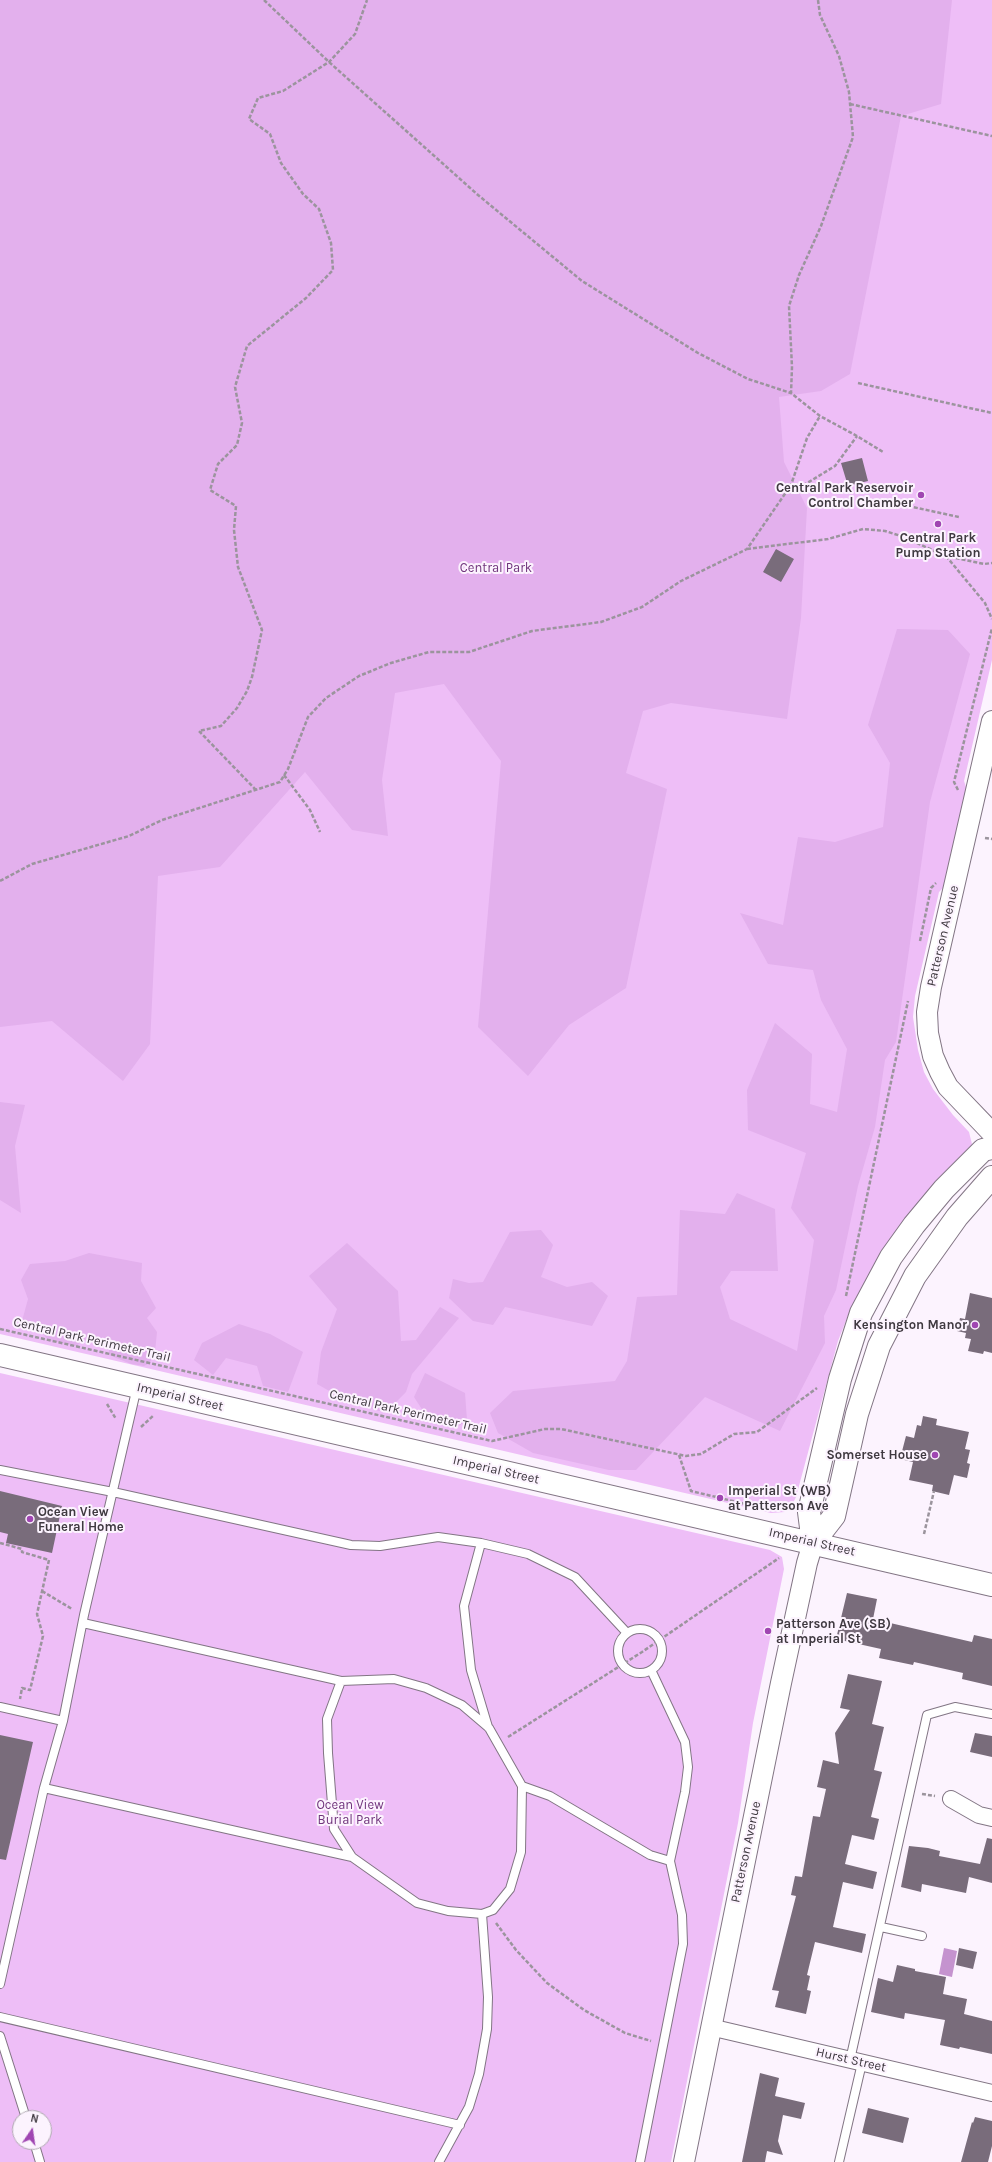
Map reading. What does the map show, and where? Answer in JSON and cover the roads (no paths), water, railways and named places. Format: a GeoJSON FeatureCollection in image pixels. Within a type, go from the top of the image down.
{"type":"FeatureCollection","features":[{"type":"Feature","properties":{"kind":"main road"},"geometry":{"type":"LineString","coordinates":[[813,1543],[809,1512],[840,1379],[861,1313],[891,1257],[914,1225],[944,1189],[983,1150],[992,1148]]}},
{"type":"Feature","properties":{"kind":"main road"},"geometry":{"type":"LineString","coordinates":[[813,1543],[834,1516],[857,1414],[879,1346],[915,1276],[957,1217],[992,1177]]}},
{"type":"Feature","properties":{"kind":"main road","name":"Imperial Street"},"geometry":{"type":"LineString","coordinates":[[0,1355],[992,1585]]}},
{"type":"Feature","properties":{"kind":"street","name":"Patterson Avenue"},"geometry":{"type":"LineString","coordinates":[[992,721],[931,987],[927,1012],[928,1033],[933,1056],[948,1087],[992,1132]]}},
{"type":"Feature","properties":{"kind":"street","name":"Patterson Avenue"},"geometry":{"type":"LineString","coordinates":[[684,2162],[710,2027],[781,1683],[807,1563],[813,1543]]}},
{"type":"Feature","properties":{"kind":"street"},"geometry":{"type":"LineString","coordinates":[[951,1799],[979,1815],[992,1818]]}},
{"type":"Feature","properties":{"kind":"street","name":"Hurst Street"},"geometry":{"type":"LineString","coordinates":[[710,2027],[992,2093]]}},
{"type":"Feature","properties":{"kind":"lane"},"geometry":{"type":"LineString","coordinates":[[0,1984],[44,1788],[63,1721],[84,1619],[137,1387]]}},
{"type":"Feature","properties":{"kind":"lane"},"geometry":{"type":"LineString","coordinates":[[0,1470],[113,1492],[351,1545],[380,1546],[438,1538],[481,1543],[528,1554],[575,1577],[627,1633]]}},
{"type":"Feature","properties":{"kind":"lane"},"geometry":{"type":"LineString","coordinates":[[341,1681],[327,1719],[328,1753],[334,1829],[352,1857],[417,1903],[448,1911],[485,1913],[493,1910],[510,1889],[521,1852],[522,1786],[488,1728],[471,1670],[464,1606],[481,1543]]}},
{"type":"Feature","properties":{"kind":"lane"},"geometry":{"type":"LineString","coordinates":[[84,1619],[341,1681],[394,1679],[426,1688],[462,1705],[488,1728]]}},
{"type":"Feature","properties":{"kind":"lane"},"geometry":{"type":"LineString","coordinates":[[641,1629],[654,1634],[658,1640],[661,1653],[660,1660],[651,1670],[639,1673],[633,1672],[623,1664],[619,1658],[619,1644],[627,1633],[641,1629]]}},
{"type":"Feature","properties":{"kind":"lane"},"geometry":{"type":"LineString","coordinates":[[640,2162],[683,1944],[682,1915],[670,1861],[685,1792],[688,1767],[685,1742],[651,1670]]}},
{"type":"Feature","properties":{"kind":"lane"},"geometry":{"type":"LineString","coordinates":[[839,2162],[881,1927],[927,1715],[955,1706],[992,1714]]}},
{"type":"Feature","properties":{"kind":"lane"},"geometry":{"type":"LineString","coordinates":[[0,1707],[63,1721]]}},
{"type":"Feature","properties":{"kind":"lane"},"geometry":{"type":"LineString","coordinates":[[522,1786],[550,1796],[650,1855],[670,1861]]}},
{"type":"Feature","properties":{"kind":"lane"},"geometry":{"type":"LineString","coordinates":[[44,1788],[352,1857]]}},
{"type":"Feature","properties":{"kind":"lane"},"geometry":{"type":"LineString","coordinates":[[439,2162],[469,2107],[479,2074],[487,2029],[488,1997],[485,1913]]}},
{"type":"Feature","properties":{"kind":"lane"},"geometry":{"type":"LineString","coordinates":[[881,1927],[922,1936]]}},
{"type":"Feature","properties":{"kind":"lane"},"geometry":{"type":"LineString","coordinates":[[0,2017],[460,2124]]}},
{"type":"Feature","properties":{"kind":"lane"},"geometry":{"type":"LineString","coordinates":[[0,2036],[23,2110]]}},
{"type":"Feature","properties":{"kind":"lane"},"geometry":{"type":"LineString","coordinates":[[36,2150],[40,2162]]}},
{"type":"Feature","properties":{"kind":"place","name":"Central Park Reservoir Control Chamber"},"geometry":{"type":"Point","coordinates":[921,495]}},
{"type":"Feature","properties":{"kind":"place","name":"Central Park Pump Station"},"geometry":{"type":"Point","coordinates":[938,524]}},
{"type":"Feature","properties":{"kind":"place","name":"Kensington Manor"},"geometry":{"type":"Point","coordinates":[975,1325]}},
{"type":"Feature","properties":{"kind":"place","name":"Somerset House"},"geometry":{"type":"Point","coordinates":[935,1455]}},
{"type":"Feature","properties":{"kind":"place","name":"Imperial St (WB) at Patterson Ave"},"geometry":{"type":"Point","coordinates":[720,1498]}},
{"type":"Feature","properties":{"kind":"place","name":"Ocean View Funeral Home"},"geometry":{"type":"Point","coordinates":[30,1519]}},
{"type":"Feature","properties":{"kind":"place","name":"Patterson Ave (SB) at Imperial St"},"geometry":{"type":"Point","coordinates":[768,1631]}},
{"type":"Feature","properties":{"kind":"park label","name":"Central Park"},"geometry":{"type":"Point","coordinates":[496,568]}},
{"type":"Feature","properties":{"kind":"park label","name":"Ocean View Burial Park"},"geometry":{"type":"Point","coordinates":[350,1812]}}]}
